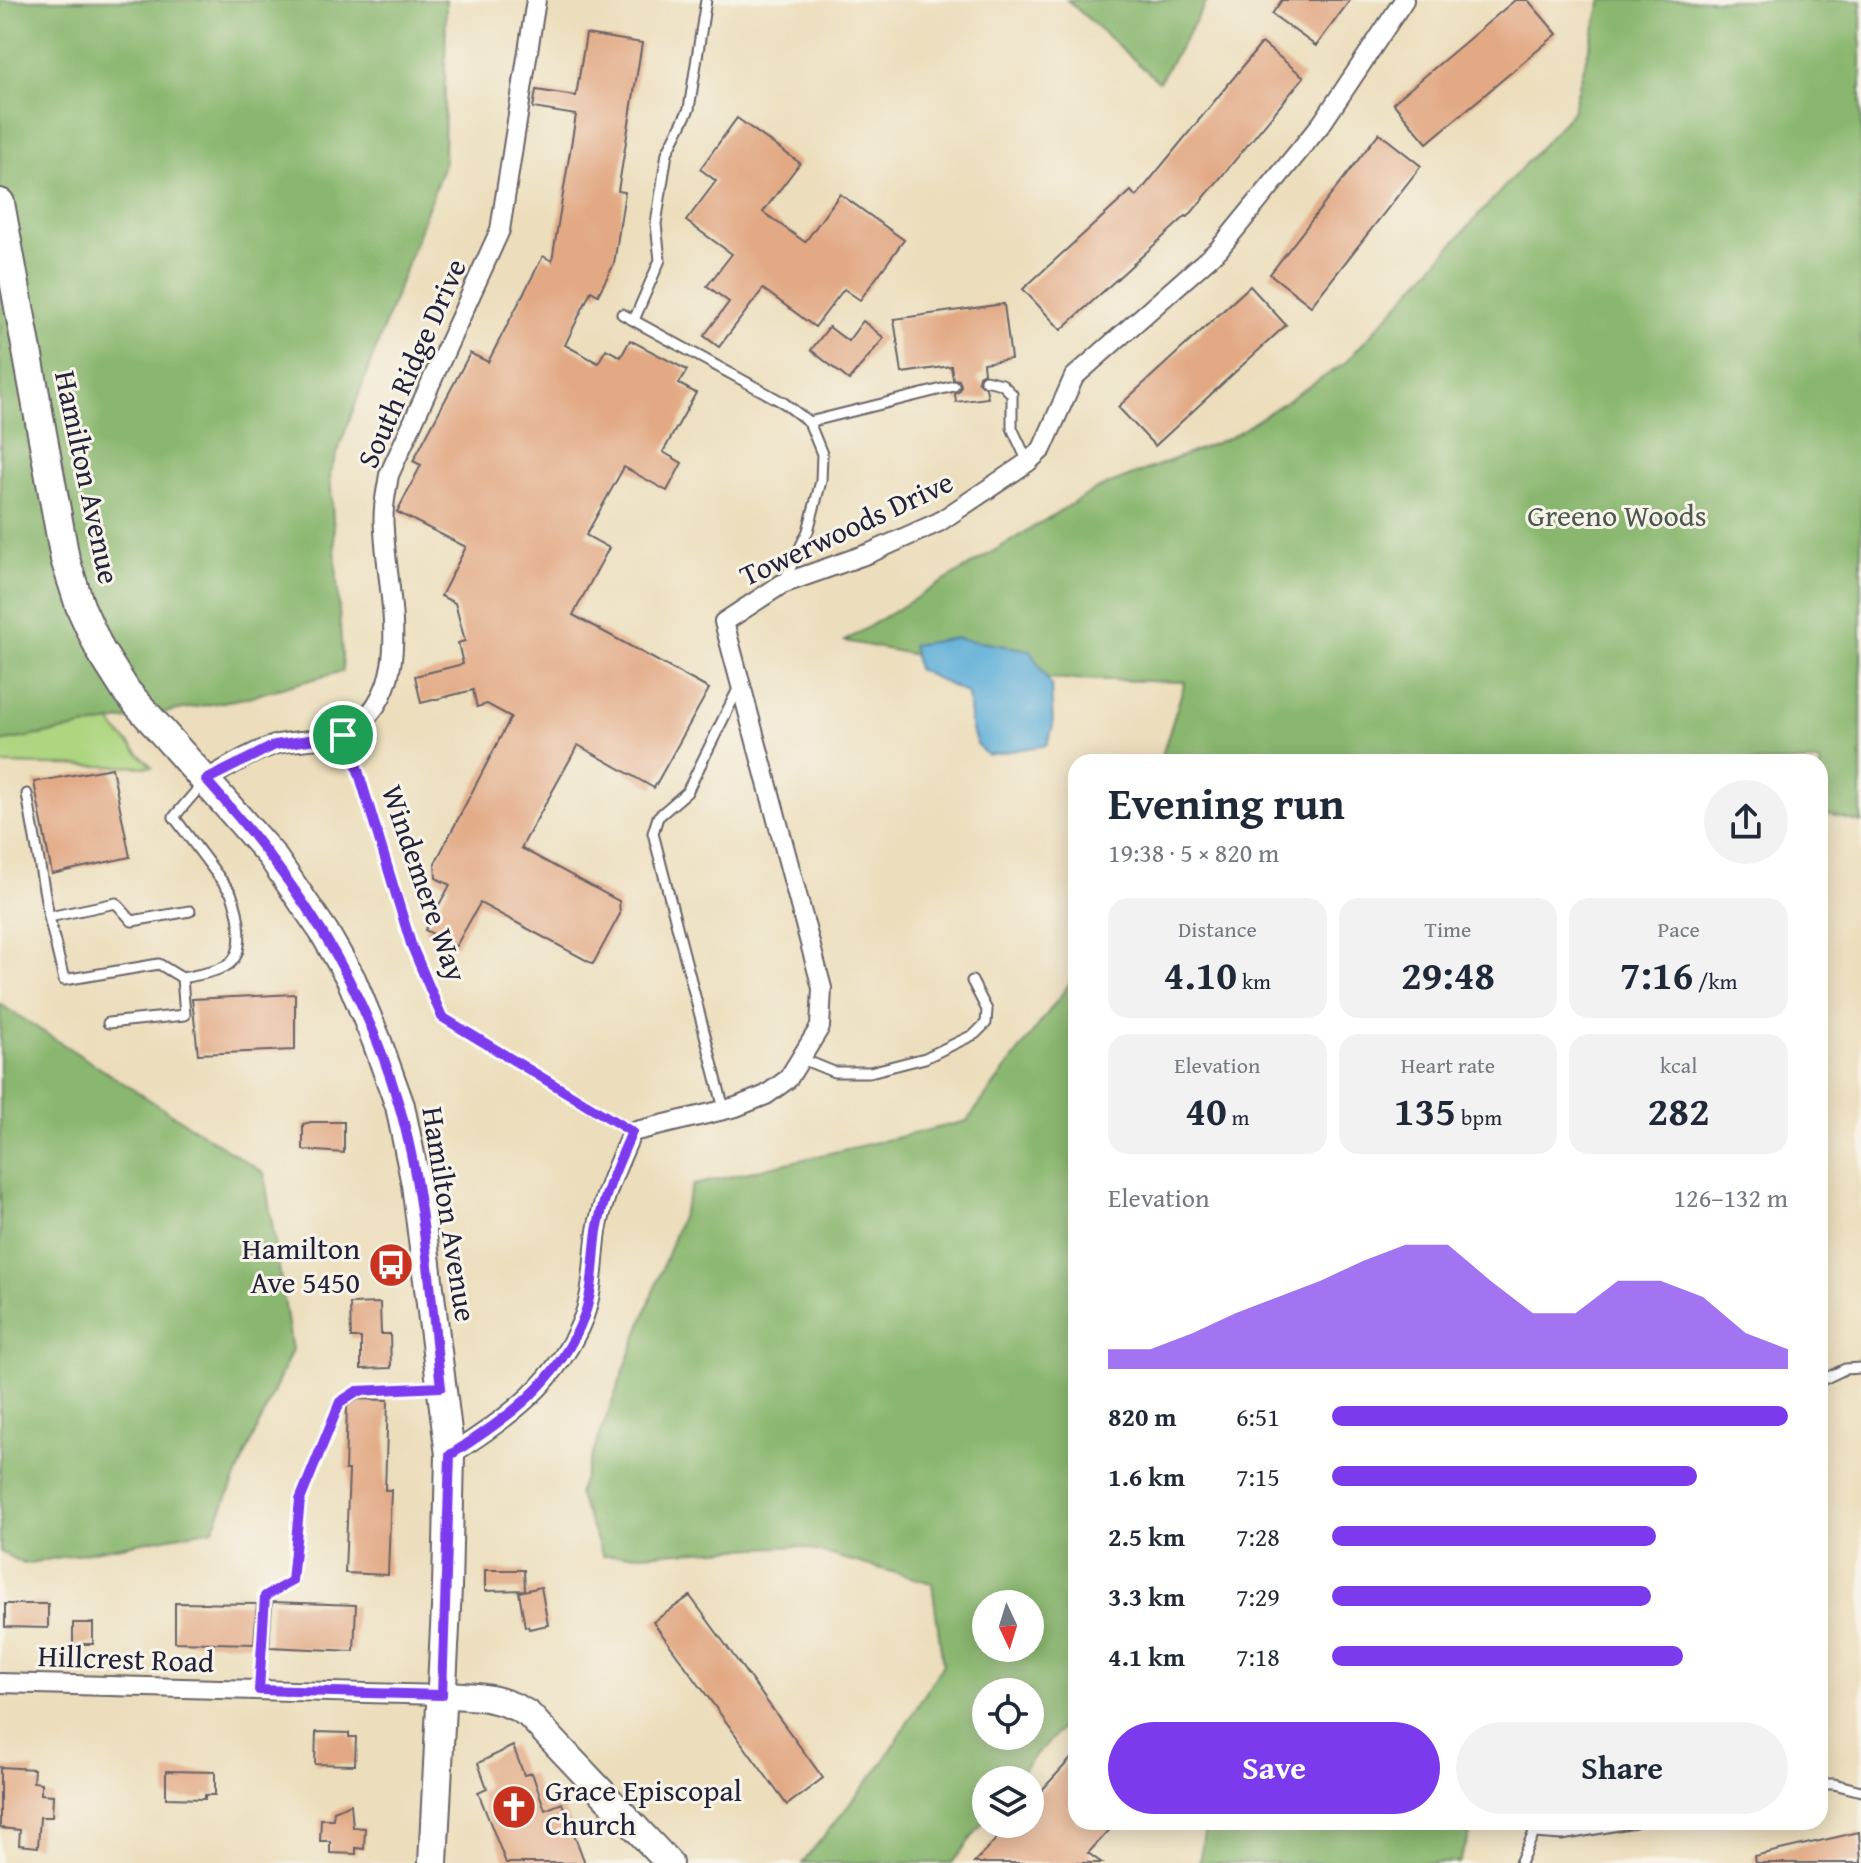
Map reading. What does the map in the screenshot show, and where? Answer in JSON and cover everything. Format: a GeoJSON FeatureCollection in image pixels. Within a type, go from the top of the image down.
{"type":"FeatureCollection","features":[{"type":"Feature","properties":{"kind":"main road","name":"Hamilton Avenue"},"geometry":{"type":"LineString","coordinates":[[0,203],[65,559],[80,606],[100,650],[126,691],[271,855],[324,932],[351,979],[400,1106],[416,1184],[450,1455],[433,1863]]}},
{"type":"Feature","properties":{"kind":"street","name":"South Ridge Drive"},"geometry":{"type":"LineString","coordinates":[[343,735],[368,714],[389,682],[394,654],[384,531],[384,504],[389,475],[500,230],[536,0]]}},
{"type":"Feature","properties":{"kind":"street","name":"Towerwoods Drive"},"geometry":{"type":"LineString","coordinates":[[632,1132],[766,1095],[788,1079],[820,1027],[822,988],[724,622],[782,584],[870,553],[939,522],[1028,462],[1042,449],[1074,377],[1219,249],[1322,123],[1404,0]]}},
{"type":"Feature","properties":{"kind":"street"},"geometry":{"type":"LineString","coordinates":[[206,780],[275,745],[343,735]]}},
{"type":"Feature","properties":{"kind":"street"},"geometry":{"type":"LineString","coordinates":[[450,1455],[498,1424],[542,1387],[568,1351],[585,1314],[597,1229],[606,1195],[632,1132]]}},
{"type":"Feature","properties":{"kind":"street","name":"Hillcrest Road"},"geometry":{"type":"LineString","coordinates":[[0,1683],[442,1695]]}},
{"type":"Feature","properties":{"kind":"street"},"geometry":{"type":"LineString","coordinates":[[442,1695],[488,1697],[510,1702],[528,1714],[669,1863]]}},
{"type":"Feature","properties":{"kind":"lane"},"geometry":{"type":"LineString","coordinates":[[634,320],[660,260],[656,224],[667,153],[689,109],[706,0]]}},
{"type":"Feature","properties":{"kind":"lane"},"geometry":{"type":"LineString","coordinates":[[622,314],[784,403],[809,422],[822,454],[821,481],[808,531],[782,584]]}},
{"type":"Feature","properties":{"kind":"lane"},"geometry":{"type":"LineString","coordinates":[[985,380],[1002,384],[1012,394],[1012,428],[1028,462]]}},
{"type":"Feature","properties":{"kind":"lane"},"geometry":{"type":"LineString","coordinates":[[809,422],[954,386]]}},
{"type":"Feature","properties":{"kind":"lane"},"geometry":{"type":"LineString","coordinates":[[724,1109],[653,833],[658,817],[687,792],[741,684]]}},
{"type":"Feature","properties":{"kind":"lane","name":"Windemere Way"},"geometry":{"type":"LineString","coordinates":[[343,735],[357,767],[411,944],[442,1017],[632,1132]]}},
{"type":"Feature","properties":{"kind":"lane"},"geometry":{"type":"LineString","coordinates":[[27,794],[49,917],[64,980],[159,964],[182,978],[224,968],[233,961],[238,948],[236,904],[231,893],[174,817],[206,780]]}},
{"type":"Feature","properties":{"kind":"lane"},"geometry":{"type":"LineString","coordinates":[[49,917],[116,903],[132,921],[190,911]]}},
{"type":"Feature","properties":{"kind":"lane"},"geometry":{"type":"LineString","coordinates":[[108,1023],[185,1015],[182,978]]}},
{"type":"Feature","properties":{"kind":"lane"},"geometry":{"type":"LineString","coordinates":[[802,1059],[834,1072],[870,1072],[925,1058],[975,1034],[986,1023],[987,1010],[972,981]]}},
{"type":"Feature","properties":{"kind":"lane"},"geometry":{"type":"LineString","coordinates":[[1828,1377],[1845,1369],[1861,1368]]}},
{"type":"Feature","properties":{"kind":"lane"},"geometry":{"type":"LineString","coordinates":[[259,1690],[265,1596],[292,1581],[300,1500],[340,1402],[357,1391],[441,1387]]}},
{"type":"Feature","properties":{"kind":"lane"},"geometry":{"type":"LineString","coordinates":[[1828,1784],[1861,1791]]}},
{"type":"Feature","properties":{"kind":"lane"},"geometry":{"type":"LineString","coordinates":[[1520,1863],[1535,1830]]}},
{"type":"Feature","properties":{"kind":"lane"},"geometry":{"type":"LineString","coordinates":[[1534,1833],[1562,1835],[1590,1830]]}},
{"type":"Feature","properties":{"kind":"green space"},"geometry":{"type":"Polygon","coordinates":[[[0,0],[446,0],[444,164],[330,473],[343,671],[245,698],[0,742],[0,0]]]}},
{"type":"Feature","properties":{"kind":"green space"},"geometry":{"type":"Polygon","coordinates":[[[1067,0],[1208,0],[1159,82],[1067,0]]]}},
{"type":"Feature","properties":{"kind":"green space","name":"Greeno Woods"},"geometry":{"type":"Polygon","coordinates":[[[1602,0],[1861,0],[1861,823],[1828,814],[1828,754],[1162,754],[1185,682],[1032,678],[845,641],[1095,490],[1231,437],[1345,363],[1572,112],[1602,0]]]}},
{"type":"Feature","properties":{"kind":"green space"},"geometry":{"type":"Polygon","coordinates":[[[0,505],[87,690],[117,731],[152,767],[0,764],[0,505]]]}},
{"type":"Feature","properties":{"kind":"green space"},"geometry":{"type":"Polygon","coordinates":[[[1068,986],[1068,1722],[1044,1747],[1044,1678],[972,1678],[972,1750],[1041,1750],[1026,1766],[972,1766],[972,1837],[952,1863],[802,1863],[883,1763],[943,1664],[932,1583],[798,1546],[603,1556],[578,1494],[693,1185],[967,1121],[1068,986]]]}},
{"type":"Feature","properties":{"kind":"green space"},"geometry":{"type":"Polygon","coordinates":[[[0,1004],[264,1173],[292,1350],[213,1529],[24,1564],[0,1552],[0,1004]]]}},
{"type":"Feature","properties":{"kind":"green space"},"geometry":{"type":"Polygon","coordinates":[[[1205,1830],[1472,1830],[1459,1863],[1199,1863],[1205,1830]]]}},
{"type":"Feature","properties":{"kind":"water"},"geometry":{"type":"Polygon","coordinates":[[[955,638],[1030,650],[1051,685],[1053,726],[1047,745],[987,755],[981,750],[972,728],[968,694],[917,669],[912,645],[955,638]]]}},
{"type":"Feature","properties":{"kind":"building"},"geometry":{"type":"Polygon","coordinates":[[[1282,0],[1350,0],[1316,46],[1272,14],[1282,0]]]}},
{"type":"Feature","properties":{"kind":"building"},"geometry":{"type":"Polygon","coordinates":[[[1515,0],[1528,0],[1557,34],[1427,143],[1393,103],[1515,0]]]}},
{"type":"Feature","properties":{"kind":"building"},"geometry":{"type":"Polygon","coordinates":[[[586,34],[642,43],[618,191],[625,192],[614,264],[598,295],[591,291],[565,345],[598,363],[606,349],[621,357],[630,340],[687,370],[679,384],[696,393],[663,452],[682,463],[667,491],[624,467],[586,535],[609,548],[573,615],[709,689],[654,788],[578,745],[521,848],[619,901],[620,914],[593,964],[480,903],[456,946],[425,930],[450,885],[436,878],[435,863],[511,717],[487,704],[477,707],[473,690],[421,703],[415,676],[463,664],[458,643],[465,641],[455,603],[441,596],[466,547],[397,512],[421,465],[413,461],[470,353],[488,362],[543,256],[552,261],[576,115],[533,108],[536,90],[576,96],[586,34]]]}},
{"type":"Feature","properties":{"kind":"building"},"geometry":{"type":"Polygon","coordinates":[[[1262,43],[1304,77],[1188,217],[1061,330],[1023,289],[1131,191],[1136,197],[1262,43]]]}},
{"type":"Feature","properties":{"kind":"building"},"geometry":{"type":"Polygon","coordinates":[[[737,118],[800,163],[763,212],[805,242],[840,194],[904,240],[860,300],[844,289],[815,327],[763,289],[719,347],[704,336],[729,302],[707,286],[732,254],[686,221],[716,181],[700,169],[737,118]]]}},
{"type":"Feature","properties":{"kind":"building"},"geometry":{"type":"Polygon","coordinates":[[[1379,133],[1421,166],[1311,306],[1270,274],[1379,133]]]}},
{"type":"Feature","properties":{"kind":"building"},"geometry":{"type":"Polygon","coordinates":[[[1250,286],[1286,325],[1155,446],[1118,407],[1250,286]]]}},
{"type":"Feature","properties":{"kind":"building"},"geometry":{"type":"Polygon","coordinates":[[[1004,304],[1011,359],[983,363],[984,373],[978,381],[986,388],[988,398],[956,402],[955,394],[960,391],[961,385],[959,380],[953,379],[951,366],[902,373],[894,319],[1004,304]]]}},
{"type":"Feature","properties":{"kind":"building"},"geometry":{"type":"Polygon","coordinates":[[[863,321],[884,338],[849,380],[811,350],[829,327],[848,341],[863,321]]]}},
{"type":"Feature","properties":{"kind":"building"},"geometry":{"type":"Polygon","coordinates":[[[112,768],[130,857],[52,874],[34,782],[112,768]]]}},
{"type":"Feature","properties":{"kind":"building"},"geometry":{"type":"Polygon","coordinates":[[[295,994],[295,1050],[198,1054],[192,999],[295,994]]]}},
{"type":"Feature","properties":{"kind":"building"},"geometry":{"type":"Polygon","coordinates":[[[344,1122],[344,1153],[303,1150],[303,1124],[344,1122]]]}},
{"type":"Feature","properties":{"kind":"building"},"geometry":{"type":"Polygon","coordinates":[[[380,1303],[381,1334],[390,1334],[391,1368],[361,1369],[361,1338],[351,1338],[350,1304],[380,1303]]]}},
{"type":"Feature","properties":{"kind":"building"},"geometry":{"type":"Polygon","coordinates":[[[358,1399],[388,1400],[385,1490],[391,1490],[388,1575],[345,1573],[349,1470],[345,1470],[347,1406],[358,1399]]]}},
{"type":"Feature","properties":{"kind":"building"},"geometry":{"type":"Polygon","coordinates":[[[485,1570],[524,1570],[525,1590],[485,1591],[485,1570]]]}},
{"type":"Feature","properties":{"kind":"building"},"geometry":{"type":"Polygon","coordinates":[[[541,1587],[548,1625],[529,1629],[525,1627],[519,1592],[541,1587]]]}},
{"type":"Feature","properties":{"kind":"building"},"geometry":{"type":"Polygon","coordinates":[[[690,1596],[823,1778],[787,1805],[653,1622],[690,1596]]]}},
{"type":"Feature","properties":{"kind":"building"},"geometry":{"type":"Polygon","coordinates":[[[272,1602],[356,1605],[354,1651],[269,1647],[272,1602]]]}},
{"type":"Feature","properties":{"kind":"building"},"geometry":{"type":"Polygon","coordinates":[[[175,1603],[257,1604],[254,1644],[175,1642],[175,1603]]]}},
{"type":"Feature","properties":{"kind":"building"},"geometry":{"type":"Polygon","coordinates":[[[5,1604],[48,1604],[48,1628],[5,1627],[5,1604]]]}},
{"type":"Feature","properties":{"kind":"building"},"geometry":{"type":"Polygon","coordinates":[[[73,1623],[93,1623],[93,1644],[73,1644],[73,1623]]]}},
{"type":"Feature","properties":{"kind":"building"},"geometry":{"type":"Polygon","coordinates":[[[316,1732],[349,1733],[349,1737],[356,1737],[355,1765],[315,1764],[316,1732]]]}},
{"type":"Feature","properties":{"kind":"building","name":"Grace Episcopal Church"},"geometry":{"type":"Polygon","coordinates":[[[513,1746],[524,1775],[532,1773],[545,1810],[562,1803],[585,1863],[506,1863],[478,1792],[487,1788],[478,1763],[513,1746]]]}},
{"type":"Feature","properties":{"kind":"building"},"geometry":{"type":"Polygon","coordinates":[[[1068,1762],[1068,1830],[1110,1830],[1088,1853],[1102,1863],[974,1863],[997,1838],[1044,1838],[1044,1788],[1068,1762]]]}},
{"type":"Feature","properties":{"kind":"building"},"geometry":{"type":"Polygon","coordinates":[[[0,1767],[34,1769],[33,1782],[41,1783],[41,1794],[53,1795],[52,1817],[40,1817],[38,1847],[19,1845],[20,1830],[0,1828],[0,1767]]]}},
{"type":"Feature","properties":{"kind":"building"},"geometry":{"type":"Polygon","coordinates":[[[166,1771],[215,1772],[215,1795],[205,1795],[205,1799],[166,1798],[166,1771]]]}},
{"type":"Feature","properties":{"kind":"building"},"geometry":{"type":"Polygon","coordinates":[[[351,1804],[353,1827],[365,1828],[364,1849],[356,1848],[356,1854],[330,1853],[330,1841],[320,1841],[321,1819],[333,1819],[334,1811],[351,1804]]]}},
{"type":"Feature","properties":{"kind":"building"},"geometry":{"type":"Polygon","coordinates":[[[1859,1832],[1861,1863],[1755,1863],[1754,1856],[1859,1832]]]}},
{"type":"Feature","properties":{"kind":"place","name":"Hamilton Ave 5450"},"geometry":{"type":"Point","coordinates":[391,1265]}},
{"type":"Feature","properties":{"kind":"place","name":"Grace Episcopal Church"},"geometry":{"type":"Point","coordinates":[514,1807]}},
{"type":"Feature","properties":{"kind":"route"},"geometry":{"type":"LineString","coordinates":[[343,735],[357,767],[411,944],[442,1017],[632,1132],[606,1195],[597,1229],[585,1314],[568,1351],[542,1387],[498,1424],[450,1455],[442,1695],[259,1690],[265,1596],[292,1581],[300,1500],[340,1402],[357,1391],[441,1387],[416,1184],[400,1106],[376,1039],[351,979],[324,932],[271,855],[206,780],[275,745],[343,735]]}}]}
